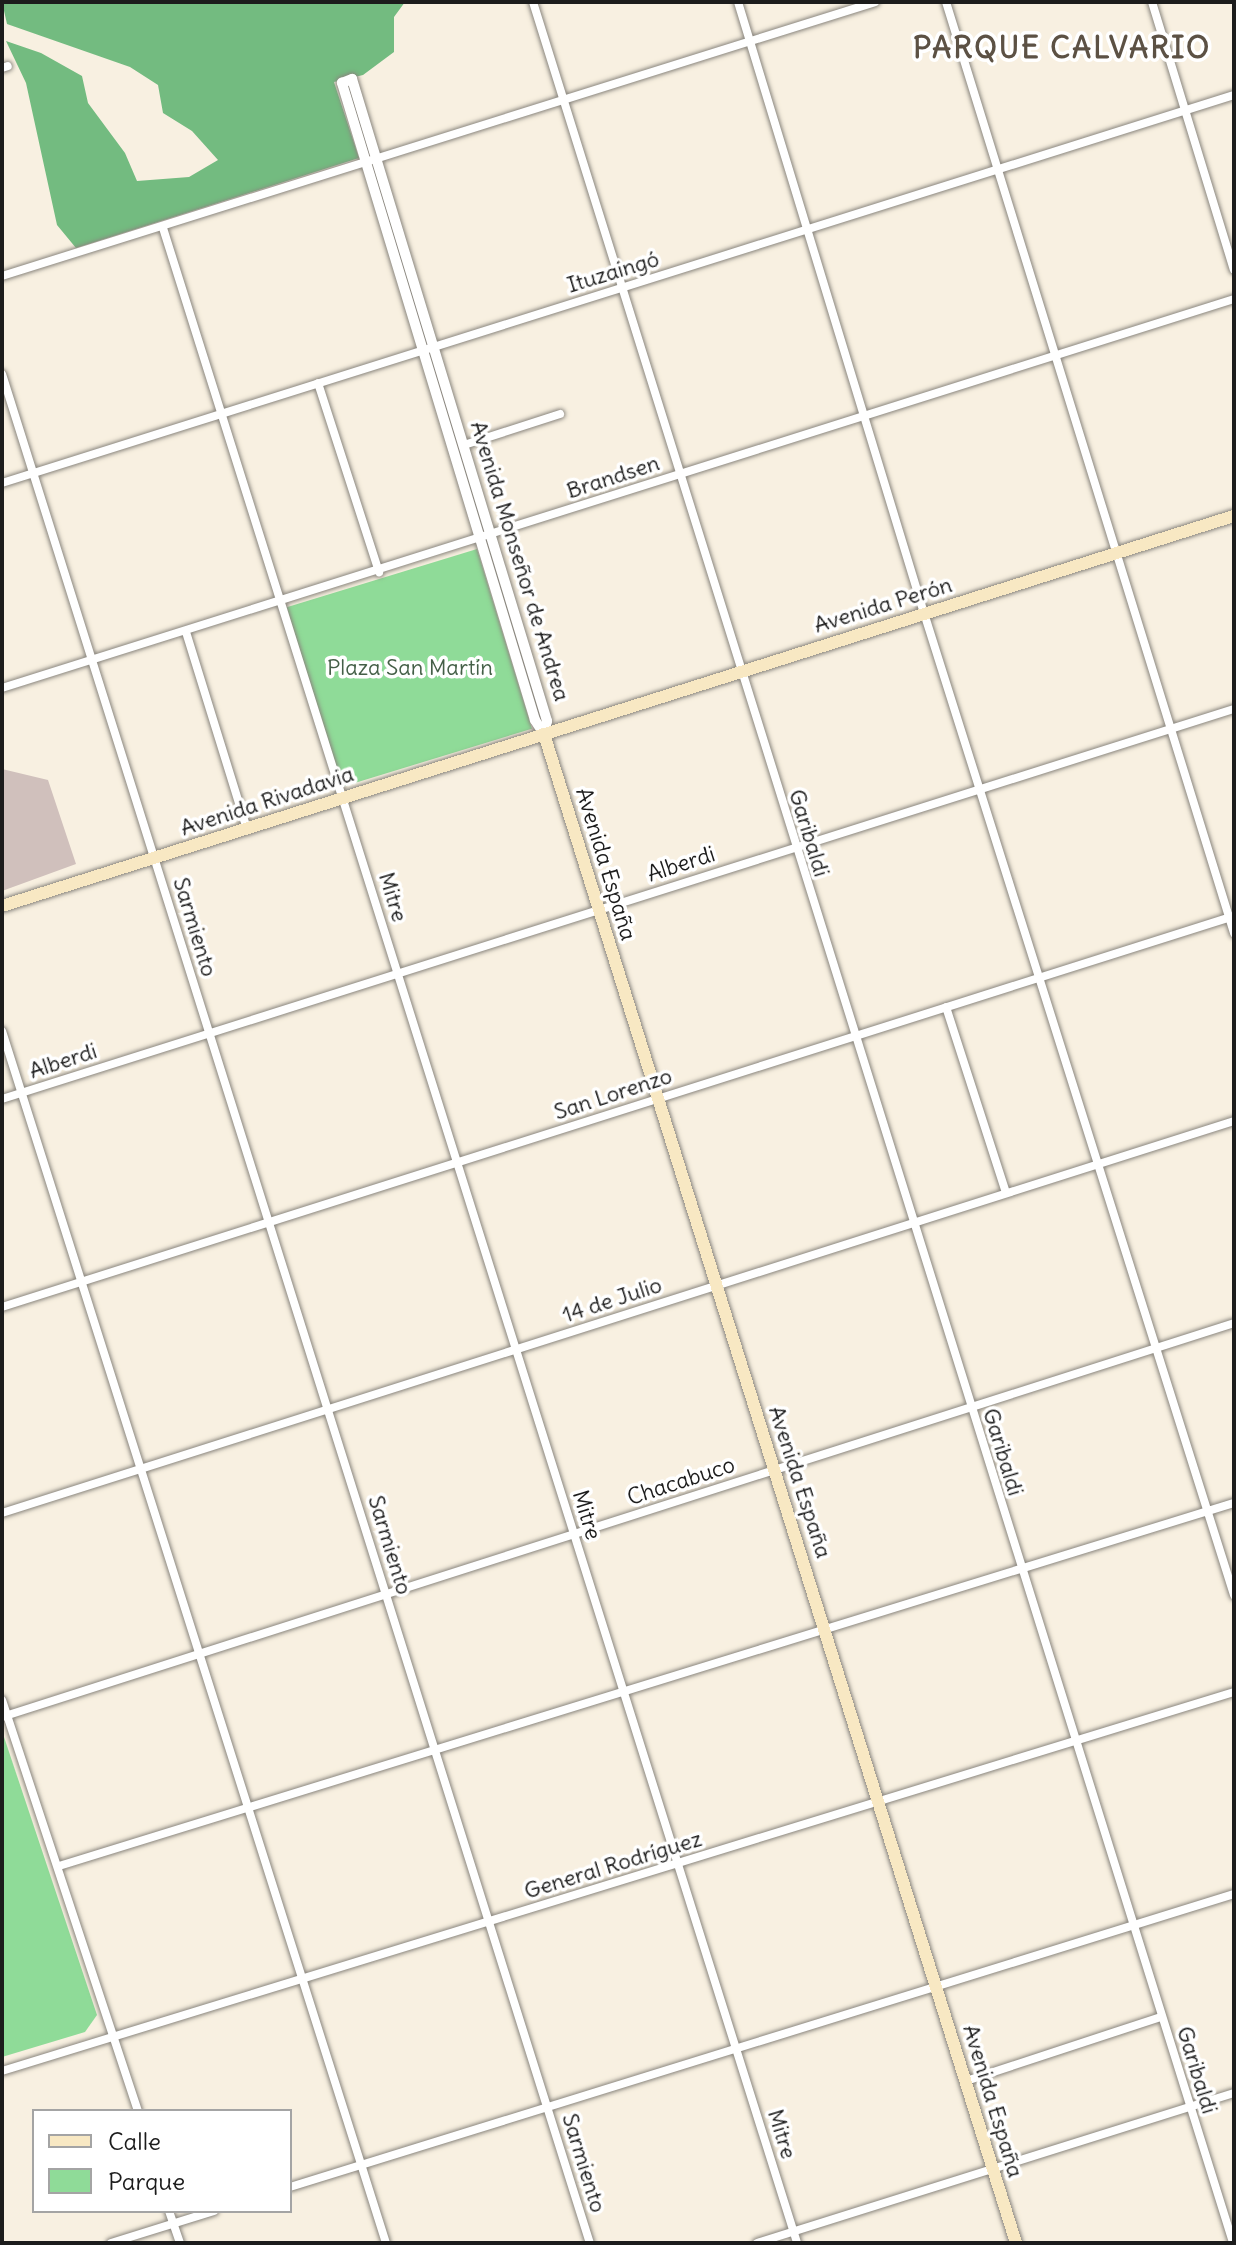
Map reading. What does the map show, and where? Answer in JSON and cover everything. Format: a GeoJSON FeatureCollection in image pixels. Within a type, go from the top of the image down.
{"type":"FeatureCollection","features":[{"type":"Feature","properties":{"kind":"main road","name":"Avenida Perón"},"geometry":{"type":"LineString","coordinates":[[544,734],[1234,516]]}},
{"type":"Feature","properties":{"kind":"main road","name":"Avenida Rivadavia"},"geometry":{"type":"LineString","coordinates":[[2,906],[544,734]]}},
{"type":"Feature","properties":{"kind":"main road","name":"Avenida España"},"geometry":{"type":"LineString","coordinates":[[544,734],[1016,2243]]}},
{"type":"Feature","properties":{"kind":"street","name":"Garibaldi"},"geometry":{"type":"LineString","coordinates":[[533,2],[739,671],[1233,2243]]}},
{"type":"Feature","properties":{"kind":"street"},"geometry":{"type":"LineString","coordinates":[[738,2],[810,230],[863,417],[924,613],[1234,1595]]}},
{"type":"Feature","properties":{"kind":"street"},"geometry":{"type":"LineString","coordinates":[[2,276],[163,228],[875,2]]}},
{"type":"Feature","properties":{"kind":"street"},"geometry":{"type":"LineString","coordinates":[[946,2],[1115,553],[1232,917],[1234,933]]}},
{"type":"Feature","properties":{"kind":"street"},"geometry":{"type":"LineString","coordinates":[[1152,2],[1234,270]]}},
{"type":"Feature","properties":{"kind":"street","name":"Avenida Monseñor de Andrea"},"geometry":{"type":"LineString","coordinates":[[371,162],[352,79],[342,83],[371,162],[486,537],[547,721],[544,734]]}},
{"type":"Feature","properties":{"kind":"street","name":"Ituzaingó"},"geometry":{"type":"LineString","coordinates":[[2,483],[1234,95]]}},
{"type":"Feature","properties":{"kind":"street","name":"Mitre"},"geometry":{"type":"LineString","coordinates":[[163,228],[797,2243]]}},
{"type":"Feature","properties":{"kind":"street","name":"Brandsen"},"geometry":{"type":"LineString","coordinates":[[2,688],[379,572],[1234,299]]}},
{"type":"Feature","properties":{"kind":"street","name":"Avenida Monseñor de Andrea"},"geometry":{"type":"LineString","coordinates":[[428,348],[464,445],[486,537]]}},
{"type":"Feature","properties":{"kind":"street","name":"Sarmiento"},"geometry":{"type":"LineString","coordinates":[[3,378],[590,2243]]}},
{"type":"Feature","properties":{"kind":"street"},"geometry":{"type":"LineString","coordinates":[[318,383],[379,572]]}},
{"type":"Feature","properties":{"kind":"street"},"geometry":{"type":"LineString","coordinates":[[464,445],[560,414]]}},
{"type":"Feature","properties":{"kind":"street"},"geometry":{"type":"LineString","coordinates":[[186,632],[247,829]]}},
{"type":"Feature","properties":{"kind":"street","name":"Alberdi"},"geometry":{"type":"LineString","coordinates":[[2,1099],[1234,709]]}},
{"type":"Feature","properties":{"kind":"street","name":"San Lorenzo"},"geometry":{"type":"LineString","coordinates":[[2,1307],[1232,917]]}},
{"type":"Feature","properties":{"kind":"street"},"geometry":{"type":"LineString","coordinates":[[946,1007],[1006,1193]]}},
{"type":"Feature","properties":{"kind":"street"},"geometry":{"type":"LineString","coordinates":[[2,1031],[140,1470],[251,1808],[386,2243]]}},
{"type":"Feature","properties":{"kind":"street","name":"14 de Julio"},"geometry":{"type":"LineString","coordinates":[[2,1513],[1234,1121]]}},
{"type":"Feature","properties":{"kind":"street","name":"Chacabuco"},"geometry":{"type":"LineString","coordinates":[[4,1716],[1234,1323]]}},
{"type":"Feature","properties":{"kind":"street"},"geometry":{"type":"LineString","coordinates":[[59,1866],[1234,1503]]}},
{"type":"Feature","properties":{"kind":"street","name":"General Rodríguez"},"geometry":{"type":"LineString","coordinates":[[2,2071],[114,2035],[303,1981],[1234,1692]]}},
{"type":"Feature","properties":{"kind":"street"},"geometry":{"type":"LineString","coordinates":[[2,1700],[4,1716],[59,1866],[137,2109]]}},
{"type":"Feature","properties":{"kind":"street"},"geometry":{"type":"LineString","coordinates":[[292,2186],[1234,1894]]}},
{"type":"Feature","properties":{"kind":"street"},"geometry":{"type":"LineString","coordinates":[[966,2081],[1161,2017]]}},
{"type":"Feature","properties":{"kind":"street"},"geometry":{"type":"LineString","coordinates":[[757,2243],[1234,2093]]}},
{"type":"Feature","properties":{"kind":"street"},"geometry":{"type":"LineString","coordinates":[[170,2213],[180,2243]]}},
{"type":"Feature","properties":{"kind":"street"},"geometry":{"type":"LineString","coordinates":[[111,2243],[208,2213]]}},
{"type":"Feature","properties":{"kind":"shaded area"},"geometry":{"type":"Polygon","coordinates":[[[2,769],[48,780],[76,864],[2,891],[2,769]]]}},
{"type":"Feature","properties":{"kind":"green space"},"geometry":{"type":"Polygon","coordinates":[[[2,2],[405,2],[394,17],[394,52],[363,75],[334,82],[359,158],[76,248],[57,225],[26,83],[6,41],[41,53],[82,76],[88,103],[125,153],[137,181],[189,177],[218,160],[192,131],[163,113],[158,85],[130,67],[7,24],[2,2]]]}},
{"type":"Feature","properties":{"kind":"green space","name":"Plaza San Martín"},"geometry":{"type":"Polygon","coordinates":[[[477,549],[532,729],[342,787],[287,607],[477,549]]]}},
{"type":"Feature","properties":{"kind":"green space"},"geometry":{"type":"Polygon","coordinates":[[[2,1731],[97,2015],[85,2032],[2,2057],[2,1731]]]}},
{"type":"Feature","properties":{"kind":"district","name":"PARQUE CALVARIO"},"geometry":{"type":"Point","coordinates":[1062,47]}}]}
